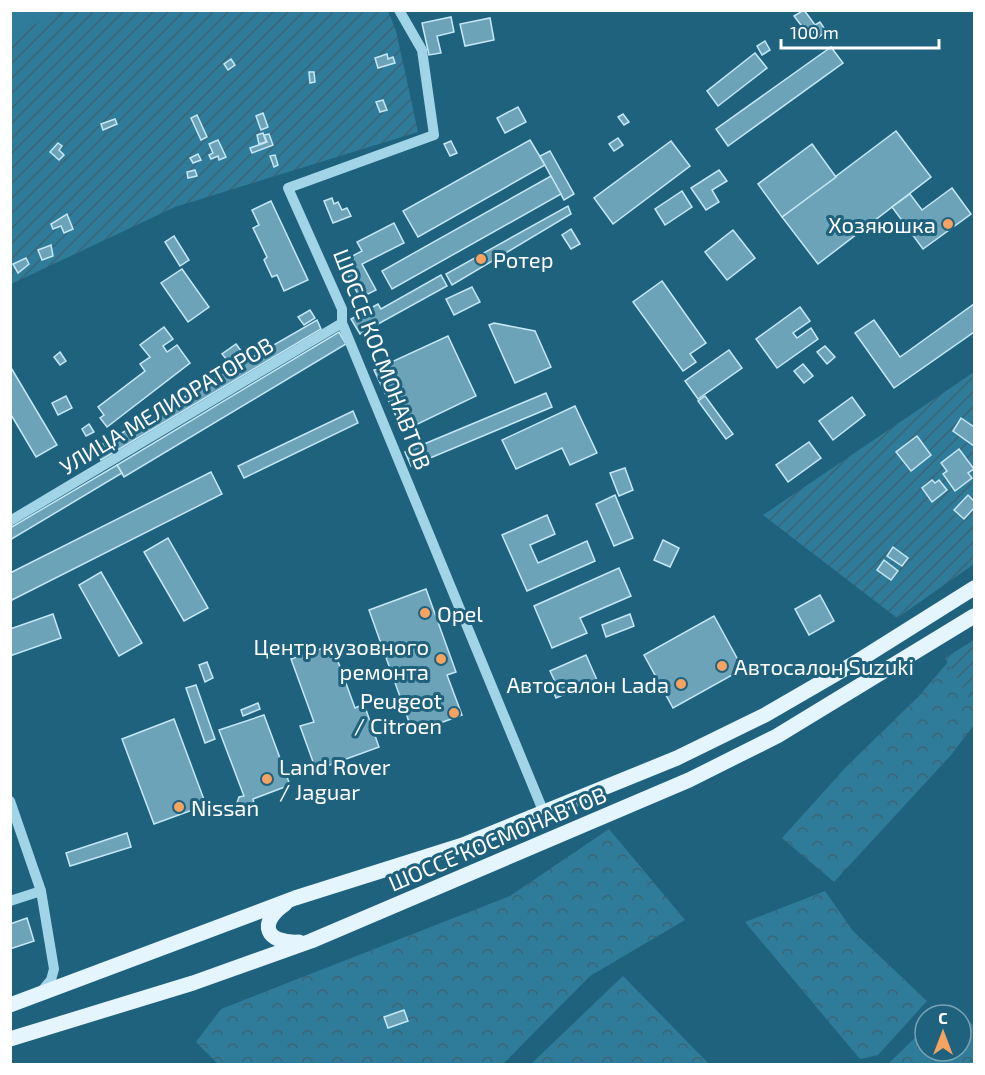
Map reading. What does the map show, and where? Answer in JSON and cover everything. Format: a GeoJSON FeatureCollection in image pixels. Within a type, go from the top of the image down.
{"type":"FeatureCollection","features":[{"type":"Feature","properties":{"kind":"main road","name":"ШОССЕ КОСМОНАВТОВ"},"geometry":{"type":"LineString","coordinates":[[10,1005],[295,898],[463,845],[677,758],[765,715],[853,664],[975,588]]}},
{"type":"Feature","properties":{"kind":"main road","name":"ШОССЕ КОСМОНАВТОВ"},"geometry":{"type":"LineString","coordinates":[[10,1039],[193,983],[311,941],[689,780],[777,736],[975,616]]}},
{"type":"Feature","properties":{"kind":"main road"},"geometry":{"type":"LineString","coordinates":[[295,898],[275,911],[268,921],[268,930],[273,938],[284,943],[311,941]]}},
{"type":"Feature","properties":{"kind":"street","name":"ШОССЕ КОСМОНАВТОВ"},"geometry":{"type":"LineString","coordinates":[[399,10],[422,50],[434,135],[288,188],[342,309],[342,323],[544,813]]}},
{"type":"Feature","properties":{"kind":"street","name":"УЛИЦА МЕЛИОРАТОРОВ"},"geometry":{"type":"LineString","coordinates":[[10,521],[342,323]]}},
{"type":"Feature","properties":{"kind":"street"},"geometry":{"type":"LineString","coordinates":[[10,801],[41,891],[54,969],[51,980],[40,993]]}},
{"type":"Feature","properties":{"kind":"street"},"geometry":{"type":"LineString","coordinates":[[10,901],[41,891]]}},
{"type":"Feature","properties":{"kind":"street"},"geometry":{"type":"LineString","coordinates":[[54,969],[61,976],[75,981]]}},
{"type":"Feature","properties":{"kind":"green space"},"geometry":{"type":"Polygon","coordinates":[[[11,10],[64,10],[64,11],[11,36],[11,10]]]}},
{"type":"Feature","properties":{"kind":"green space"},"geometry":{"type":"Polygon","coordinates":[[[64,11],[388,11],[396,31],[418,132],[175,207],[11,284],[10,36],[64,11]]]}},
{"type":"Feature","properties":{"kind":"green space"},"geometry":{"type":"Polygon","coordinates":[[[974,372],[974,564],[897,618],[763,515],[974,372]]]}},
{"type":"Feature","properties":{"kind":"green space"},"geometry":{"type":"Polygon","coordinates":[[[974,640],[974,707],[945,658],[974,640]]]}},
{"type":"Feature","properties":{"kind":"green space"},"geometry":{"type":"Polygon","coordinates":[[[948,662],[974,703],[974,725],[951,755],[834,882],[782,838],[846,767],[918,697],[948,662]]]}},
{"type":"Feature","properties":{"kind":"green space"},"geometry":{"type":"Polygon","coordinates":[[[609,829],[685,920],[590,976],[503,1064],[218,1064],[196,1042],[221,1009],[510,896],[609,829]]]}},
{"type":"Feature","properties":{"kind":"green space"},"geometry":{"type":"Polygon","coordinates":[[[825,891],[853,931],[927,1001],[913,1003],[913,1016],[878,1055],[860,1059],[745,922],[825,891]]]}},
{"type":"Feature","properties":{"kind":"green space"},"geometry":{"type":"Polygon","coordinates":[[[623,976],[709,1064],[531,1064],[623,976]]]}},
{"type":"Feature","properties":{"kind":"green space"},"geometry":{"type":"Polygon","coordinates":[[[974,1026],[974,1064],[888,1064],[913,1040],[913,1063],[973,1063],[974,1026]]]}},
{"type":"Feature","properties":{"kind":"building"},"geometry":{"type":"Polygon","coordinates":[[[804,10],[815,25],[820,22],[826,31],[818,38],[811,29],[807,33],[794,16],[804,10]]]}},
{"type":"Feature","properties":{"kind":"building"},"geometry":{"type":"Polygon","coordinates":[[[451,17],[454,32],[437,36],[441,53],[429,55],[422,23],[451,17]]]}},
{"type":"Feature","properties":{"kind":"building"},"geometry":{"type":"Polygon","coordinates":[[[490,18],[494,40],[465,46],[460,24],[490,18]]]}},
{"type":"Feature","properties":{"kind":"building"},"geometry":{"type":"Polygon","coordinates":[[[765,41],[770,50],[762,55],[757,46],[765,41]]]}},
{"type":"Feature","properties":{"kind":"building"},"geometry":{"type":"Polygon","coordinates":[[[831,47],[843,63],[728,146],[716,129],[831,47]]]}},
{"type":"Feature","properties":{"kind":"building"},"geometry":{"type":"Polygon","coordinates":[[[755,53],[767,68],[718,106],[707,91],[755,53]]]}},
{"type":"Feature","properties":{"kind":"building"},"geometry":{"type":"Polygon","coordinates":[[[387,54],[388,59],[393,57],[395,63],[378,68],[375,58],[387,54]]]}},
{"type":"Feature","properties":{"kind":"building"},"geometry":{"type":"Polygon","coordinates":[[[231,59],[235,65],[228,70],[224,64],[231,59]]]}},
{"type":"Feature","properties":{"kind":"building"},"geometry":{"type":"Polygon","coordinates":[[[309,72],[314,72],[315,82],[310,83],[309,72]]]}},
{"type":"Feature","properties":{"kind":"building"},"geometry":{"type":"Polygon","coordinates":[[[383,100],[387,110],[380,112],[376,102],[383,100]]]}},
{"type":"Feature","properties":{"kind":"building"},"geometry":{"type":"Polygon","coordinates":[[[518,107],[526,122],[505,133],[497,118],[518,107]]]}},
{"type":"Feature","properties":{"kind":"building"},"geometry":{"type":"Polygon","coordinates":[[[263,113],[268,127],[261,130],[256,116],[263,113]]]}},
{"type":"Feature","properties":{"kind":"building"},"geometry":{"type":"Polygon","coordinates":[[[623,114],[629,122],[624,125],[618,117],[623,114]]]}},
{"type":"Feature","properties":{"kind":"building"},"geometry":{"type":"Polygon","coordinates":[[[197,115],[207,137],[201,140],[191,118],[197,115]]]}},
{"type":"Feature","properties":{"kind":"building"},"geometry":{"type":"Polygon","coordinates":[[[115,119],[117,124],[103,130],[101,124],[115,119]]]}},
{"type":"Feature","properties":{"kind":"building"},"geometry":{"type":"Polygon","coordinates":[[[896,131],[931,177],[818,264],[782,217],[896,131]]]}},
{"type":"Feature","properties":{"kind":"building"},"geometry":{"type":"Polygon","coordinates":[[[263,133],[266,142],[259,144],[257,135],[263,133]]]}},
{"type":"Feature","properties":{"kind":"building"},"geometry":{"type":"Polygon","coordinates":[[[269,134],[273,145],[252,153],[250,148],[267,142],[264,135],[269,134]]]}},
{"type":"Feature","properties":{"kind":"building"},"geometry":{"type":"Polygon","coordinates":[[[618,138],[623,145],[614,151],[609,144],[618,138]]]}},
{"type":"Feature","properties":{"kind":"building"},"geometry":{"type":"Polygon","coordinates":[[[218,140],[226,157],[219,160],[218,156],[211,159],[209,155],[213,153],[209,144],[218,140]]]}},
{"type":"Feature","properties":{"kind":"building"},"geometry":{"type":"Polygon","coordinates":[[[530,140],[545,165],[418,237],[403,211],[530,140]]]}},
{"type":"Feature","properties":{"kind":"building"},"geometry":{"type":"Polygon","coordinates":[[[451,141],[457,153],[450,156],[444,144],[451,141]]]}},
{"type":"Feature","properties":{"kind":"building"},"geometry":{"type":"Polygon","coordinates":[[[671,141],[690,166],[613,224],[594,198],[671,141]]]}},
{"type":"Feature","properties":{"kind":"building"},"geometry":{"type":"Polygon","coordinates":[[[58,143],[62,146],[59,150],[64,155],[59,160],[50,152],[58,143]]]}},
{"type":"Feature","properties":{"kind":"building"},"geometry":{"type":"Polygon","coordinates":[[[812,144],[836,177],[782,217],[758,184],[812,144]]]}},
{"type":"Feature","properties":{"kind":"building"},"geometry":{"type":"Polygon","coordinates":[[[550,151],[574,194],[564,200],[540,156],[550,151]]]}},
{"type":"Feature","properties":{"kind":"building"},"geometry":{"type":"Polygon","coordinates":[[[198,154],[201,160],[193,163],[190,158],[198,154]]]}},
{"type":"Feature","properties":{"kind":"building"},"geometry":{"type":"Polygon","coordinates":[[[275,155],[278,165],[274,167],[270,156],[275,155]]]}},
{"type":"Feature","properties":{"kind":"building"},"geometry":{"type":"Polygon","coordinates":[[[195,170],[197,176],[188,178],[187,172],[195,170]]]}},
{"type":"Feature","properties":{"kind":"building"},"geometry":{"type":"Polygon","coordinates":[[[719,170],[727,181],[712,190],[719,202],[706,210],[691,188],[719,170]]]}},
{"type":"Feature","properties":{"kind":"building"},"geometry":{"type":"Polygon","coordinates":[[[551,176],[561,194],[392,289],[382,271],[551,176]]]}},
{"type":"Feature","properties":{"kind":"building"},"geometry":{"type":"Polygon","coordinates":[[[952,188],[971,214],[923,249],[892,207],[910,194],[922,210],[952,188]]]}},
{"type":"Feature","properties":{"kind":"building"},"geometry":{"type":"Polygon","coordinates":[[[682,191],[692,207],[665,225],[655,209],[682,191]]]}},
{"type":"Feature","properties":{"kind":"building"},"geometry":{"type":"Polygon","coordinates":[[[332,198],[334,204],[338,202],[342,210],[347,208],[351,216],[333,223],[324,201],[332,198]]]}},
{"type":"Feature","properties":{"kind":"building"},"geometry":{"type":"Polygon","coordinates":[[[271,201],[308,280],[284,291],[277,275],[272,277],[264,260],[267,257],[253,228],[259,225],[252,210],[271,201]]]}},
{"type":"Feature","properties":{"kind":"building"},"geometry":{"type":"Polygon","coordinates":[[[568,206],[571,214],[452,285],[446,274],[568,206]]]}},
{"type":"Feature","properties":{"kind":"building"},"geometry":{"type":"Polygon","coordinates":[[[67,214],[73,229],[64,233],[61,226],[53,229],[51,224],[67,214]]]}},
{"type":"Feature","properties":{"kind":"building"},"geometry":{"type":"Polygon","coordinates":[[[394,223],[404,243],[362,264],[376,290],[360,298],[341,262],[362,251],[357,242],[394,223]]]}},
{"type":"Feature","properties":{"kind":"building"},"geometry":{"type":"Polygon","coordinates":[[[571,229],[580,244],[571,249],[562,235],[571,229]]]}},
{"type":"Feature","properties":{"kind":"building"},"geometry":{"type":"Polygon","coordinates":[[[733,230],[755,258],[727,280],[705,252],[733,230]]]}},
{"type":"Feature","properties":{"kind":"building"},"geometry":{"type":"Polygon","coordinates":[[[174,236],[189,260],[180,266],[165,242],[174,236]]]}},
{"type":"Feature","properties":{"kind":"building"},"geometry":{"type":"Polygon","coordinates":[[[51,245],[53,256],[42,260],[38,250],[51,245]]]}},
{"type":"Feature","properties":{"kind":"building"},"geometry":{"type":"Polygon","coordinates":[[[26,258],[29,264],[18,273],[13,264],[26,258]]]}},
{"type":"Feature","properties":{"kind":"building"},"geometry":{"type":"Polygon","coordinates":[[[182,269],[209,307],[188,322],[161,283],[182,269]]]}},
{"type":"Feature","properties":{"kind":"building"},"geometry":{"type":"Polygon","coordinates":[[[441,275],[447,286],[360,334],[351,319],[378,304],[381,309],[441,275]]]}},
{"type":"Feature","properties":{"kind":"building"},"geometry":{"type":"Polygon","coordinates":[[[662,281],[706,343],[690,354],[696,362],[683,371],[633,302],[662,281]]]}},
{"type":"Feature","properties":{"kind":"building"},"geometry":{"type":"Polygon","coordinates":[[[472,287],[480,302],[454,315],[446,299],[472,287]]]}},
{"type":"Feature","properties":{"kind":"building"},"geometry":{"type":"Polygon","coordinates":[[[974,304],[974,332],[894,388],[855,333],[874,320],[900,357],[974,304]]]}},
{"type":"Feature","properties":{"kind":"building"},"geometry":{"type":"Polygon","coordinates":[[[800,307],[810,321],[793,333],[797,338],[811,328],[818,339],[777,368],[756,339],[800,307]]]}},
{"type":"Feature","properties":{"kind":"building"},"geometry":{"type":"Polygon","coordinates":[[[310,310],[315,318],[304,325],[298,317],[310,310]]]}},
{"type":"Feature","properties":{"kind":"building"},"geometry":{"type":"Polygon","coordinates":[[[317,320],[321,329],[101,460],[94,449],[317,320]]]}},
{"type":"Feature","properties":{"kind":"building"},"geometry":{"type":"Polygon","coordinates":[[[494,323],[535,331],[551,367],[515,383],[489,325],[494,323]]]}},
{"type":"Feature","properties":{"kind":"building"},"geometry":{"type":"Polygon","coordinates":[[[164,327],[173,339],[163,346],[167,352],[177,345],[190,363],[107,427],[100,418],[104,415],[98,407],[145,371],[140,364],[150,357],[140,345],[164,327]]]}},
{"type":"Feature","properties":{"kind":"building"},"geometry":{"type":"Polygon","coordinates":[[[339,332],[346,344],[124,477],[117,465],[339,332]]]}},
{"type":"Feature","properties":{"kind":"building"},"geometry":{"type":"Polygon","coordinates":[[[448,336],[476,396],[403,431],[374,370],[448,336]]]}},
{"type":"Feature","properties":{"kind":"building"},"geometry":{"type":"Polygon","coordinates":[[[236,344],[245,356],[232,366],[222,354],[236,344]]]}},
{"type":"Feature","properties":{"kind":"building"},"geometry":{"type":"Polygon","coordinates":[[[825,346],[835,357],[827,364],[817,352],[825,346]]]}},
{"type":"Feature","properties":{"kind":"building"},"geometry":{"type":"Polygon","coordinates":[[[729,350],[742,368],[698,399],[685,381],[729,350]]]}},
{"type":"Feature","properties":{"kind":"building"},"geometry":{"type":"Polygon","coordinates":[[[60,352],[66,361],[60,365],[54,357],[60,352]]]}},
{"type":"Feature","properties":{"kind":"building"},"geometry":{"type":"Polygon","coordinates":[[[803,364],[813,376],[804,383],[794,371],[803,364]]]}},
{"type":"Feature","properties":{"kind":"building"},"geometry":{"type":"Polygon","coordinates":[[[10,366],[57,445],[36,457],[10,413],[10,366]]]}},
{"type":"Feature","properties":{"kind":"building"},"geometry":{"type":"Polygon","coordinates":[[[546,393],[552,407],[411,466],[405,452],[546,393]]]}},
{"type":"Feature","properties":{"kind":"building"},"geometry":{"type":"Polygon","coordinates":[[[66,396],[72,408],[58,415],[52,403],[66,396]]]}},
{"type":"Feature","properties":{"kind":"building"},"geometry":{"type":"Polygon","coordinates":[[[705,396],[733,434],[726,439],[698,401],[705,396]]]}},
{"type":"Feature","properties":{"kind":"building"},"geometry":{"type":"Polygon","coordinates":[[[852,397],[865,415],[833,440],[819,421],[852,397]]]}},
{"type":"Feature","properties":{"kind":"building"},"geometry":{"type":"Polygon","coordinates":[[[575,406],[597,453],[570,465],[562,448],[516,469],[502,440],[575,406]]]}},
{"type":"Feature","properties":{"kind":"building"},"geometry":{"type":"Polygon","coordinates":[[[353,411],[358,423],[244,478],[238,466],[353,411]]]}},
{"type":"Feature","properties":{"kind":"building"},"geometry":{"type":"Polygon","coordinates":[[[961,418],[974,427],[974,446],[953,431],[961,418]]]}},
{"type":"Feature","properties":{"kind":"building"},"geometry":{"type":"Polygon","coordinates":[[[89,424],[94,432],[86,436],[82,429],[89,424]]]}},
{"type":"Feature","properties":{"kind":"building"},"geometry":{"type":"Polygon","coordinates":[[[917,436],[931,455],[911,471],[896,452],[917,436]]]}},
{"type":"Feature","properties":{"kind":"building"},"geometry":{"type":"Polygon","coordinates":[[[809,442],[821,458],[788,482],[776,465],[809,442]]]}},
{"type":"Feature","properties":{"kind":"building"},"geometry":{"type":"Polygon","coordinates":[[[959,449],[974,469],[968,473],[972,478],[955,491],[943,474],[947,471],[941,463],[959,449]]]}},
{"type":"Feature","properties":{"kind":"building"},"geometry":{"type":"Polygon","coordinates":[[[117,465],[122,473],[10,540],[10,528],[117,465]]]}},
{"type":"Feature","properties":{"kind":"building"},"geometry":{"type":"Polygon","coordinates":[[[625,468],[633,490],[619,496],[610,473],[625,468]]]}},
{"type":"Feature","properties":{"kind":"building"},"geometry":{"type":"Polygon","coordinates":[[[211,472],[222,494],[10,601],[10,573],[211,472]]]}},
{"type":"Feature","properties":{"kind":"building"},"geometry":{"type":"Polygon","coordinates":[[[932,480],[935,483],[939,480],[947,490],[932,502],[922,488],[932,480]]]}},
{"type":"Feature","properties":{"kind":"building"},"geometry":{"type":"Polygon","coordinates":[[[615,495],[633,538],[614,546],[596,504],[615,495]]]}},
{"type":"Feature","properties":{"kind":"building"},"geometry":{"type":"Polygon","coordinates":[[[968,495],[974,501],[974,508],[964,519],[954,510],[968,495]]]}},
{"type":"Feature","properties":{"kind":"building"},"geometry":{"type":"Polygon","coordinates":[[[547,515],[555,534],[530,545],[538,563],[587,541],[595,561],[527,591],[502,535],[547,515]]]}},
{"type":"Feature","properties":{"kind":"building"},"geometry":{"type":"Polygon","coordinates":[[[168,538],[208,608],[184,621],[144,552],[168,538]]]}},
{"type":"Feature","properties":{"kind":"building"},"geometry":{"type":"Polygon","coordinates":[[[663,540],[679,548],[670,567],[654,560],[663,540]]]}},
{"type":"Feature","properties":{"kind":"building"},"geometry":{"type":"Polygon","coordinates":[[[893,547],[908,558],[902,566],[887,556],[893,547]]]}},
{"type":"Feature","properties":{"kind":"building"},"geometry":{"type":"Polygon","coordinates":[[[884,560],[898,571],[891,580],[877,570],[884,560]]]}},
{"type":"Feature","properties":{"kind":"building"},"geometry":{"type":"Polygon","coordinates":[[[619,568],[631,596],[580,618],[587,633],[552,648],[534,606],[619,568]]]}},
{"type":"Feature","properties":{"kind":"building"},"geometry":{"type":"Polygon","coordinates":[[[101,572],[142,643],[119,656],[79,585],[101,572]]]}},
{"type":"Feature","properties":{"kind":"building"},"geometry":{"type":"Polygon","coordinates":[[[426,589],[456,672],[447,675],[462,715],[413,733],[369,610],[426,589]]]}},
{"type":"Feature","properties":{"kind":"building"},"geometry":{"type":"Polygon","coordinates":[[[820,595],[834,621],[809,635],[795,609],[820,595]]]}},
{"type":"Feature","properties":{"kind":"building"},"geometry":{"type":"Polygon","coordinates":[[[53,614],[61,638],[10,656],[10,629],[53,614]]]}},
{"type":"Feature","properties":{"kind":"building"},"geometry":{"type":"Polygon","coordinates":[[[630,614],[634,626],[606,637],[602,625],[630,614]]]}},
{"type":"Feature","properties":{"kind":"building"},"geometry":{"type":"Polygon","coordinates":[[[714,616],[743,669],[673,708],[644,655],[714,616]]]}},
{"type":"Feature","properties":{"kind":"building"},"geometry":{"type":"Polygon","coordinates":[[[332,645],[355,708],[364,704],[379,747],[316,770],[300,726],[314,722],[291,659],[332,645]]]}},
{"type":"Feature","properties":{"kind":"building"},"geometry":{"type":"Polygon","coordinates":[[[586,655],[597,680],[556,698],[552,688],[557,686],[550,671],[586,655]]]}},
{"type":"Feature","properties":{"kind":"building"},"geometry":{"type":"Polygon","coordinates":[[[207,662],[213,678],[205,682],[199,665],[207,662]]]}},
{"type":"Feature","properties":{"kind":"building"},"geometry":{"type":"Polygon","coordinates":[[[196,685],[215,739],[205,743],[186,688],[196,685]]]}},
{"type":"Feature","properties":{"kind":"building"},"geometry":{"type":"Polygon","coordinates":[[[258,703],[260,709],[243,716],[241,710],[258,703]]]}},
{"type":"Feature","properties":{"kind":"building"},"geometry":{"type":"Polygon","coordinates":[[[264,715],[290,785],[253,799],[255,808],[249,813],[240,813],[236,806],[239,797],[244,796],[219,730],[264,715]]]}},
{"type":"Feature","properties":{"kind":"building"},"geometry":{"type":"Polygon","coordinates":[[[174,719],[206,805],[154,824],[122,739],[174,719]]]}},
{"type":"Feature","properties":{"kind":"building"},"geometry":{"type":"Polygon","coordinates":[[[127,833],[131,847],[70,866],[66,853],[127,833]]]}},
{"type":"Feature","properties":{"kind":"building"},"geometry":{"type":"Polygon","coordinates":[[[27,918],[34,941],[10,949],[10,924],[27,918]]]}},
{"type":"Feature","properties":{"kind":"building"},"geometry":{"type":"Polygon","coordinates":[[[404,1010],[408,1021],[388,1028],[384,1017],[404,1010]]]}},
{"type":"Feature","properties":{"kind":"place","name":"Хозяюшка"},"geometry":{"type":"Point","coordinates":[948,224]}},
{"type":"Feature","properties":{"kind":"place","name":"Ротер"},"geometry":{"type":"Point","coordinates":[481,259]}},
{"type":"Feature","properties":{"kind":"place","name":"Opel"},"geometry":{"type":"Point","coordinates":[425,613]}},
{"type":"Feature","properties":{"kind":"place","name":"Центр кузовного ремонта"},"geometry":{"type":"Point","coordinates":[441,659]}},
{"type":"Feature","properties":{"kind":"place","name":"Автосалон Suzuki"},"geometry":{"type":"Point","coordinates":[722,666]}},
{"type":"Feature","properties":{"kind":"place","name":"Автосалон Lada"},"geometry":{"type":"Point","coordinates":[681,684]}},
{"type":"Feature","properties":{"kind":"place","name":"Peugeot / Citroen"},"geometry":{"type":"Point","coordinates":[454,713]}},
{"type":"Feature","properties":{"kind":"place","name":"Land Rover / Jaguar"},"geometry":{"type":"Point","coordinates":[267,779]}},
{"type":"Feature","properties":{"kind":"place","name":"Nissan"},"geometry":{"type":"Point","coordinates":[179,807]}}]}
